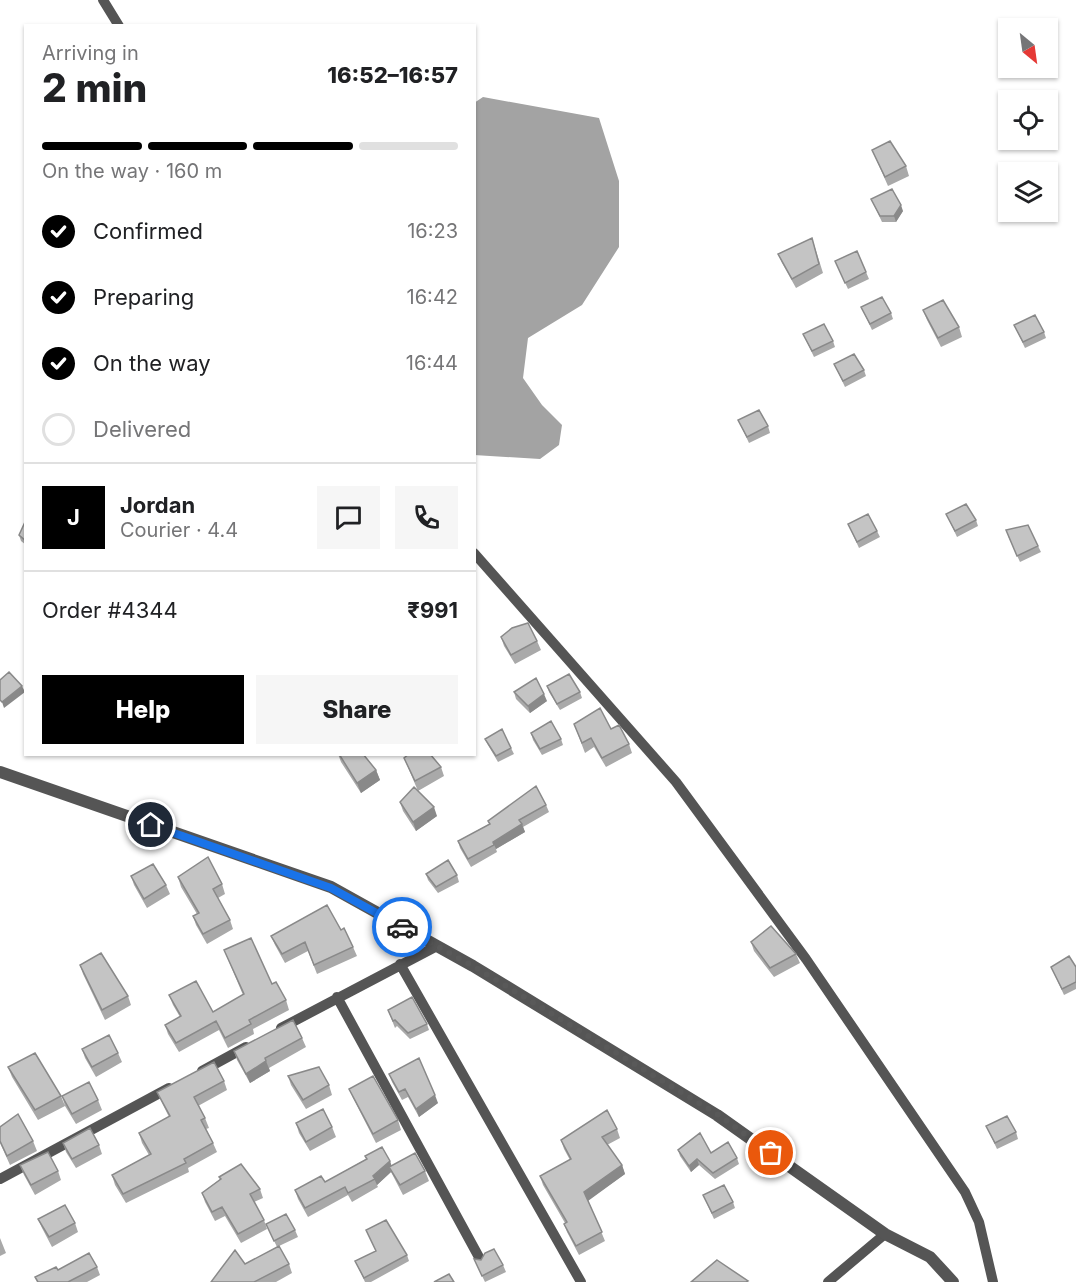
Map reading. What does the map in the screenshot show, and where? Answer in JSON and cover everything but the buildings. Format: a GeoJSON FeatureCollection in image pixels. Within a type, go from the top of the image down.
{"type":"FeatureCollection","features":[{"type":"Feature","properties":{"kind":"street"},"geometry":{"type":"LineString","coordinates":[[103,0],[118,24]]}},
{"type":"Feature","properties":{"kind":"street"},"geometry":{"type":"LineString","coordinates":[[476,555],[676,782],[806,959],[965,1192],[979,1222],[993,1282]]}},
{"type":"Feature","properties":{"kind":"street"},"geometry":{"type":"LineString","coordinates":[[0,772],[331,888],[437,946],[717,1114],[885,1234],[930,1257],[953,1282]]}},
{"type":"Feature","properties":{"kind":"street"},"geometry":{"type":"LineString","coordinates":[[274,1031],[437,946]]}},
{"type":"Feature","properties":{"kind":"street"},"geometry":{"type":"LineString","coordinates":[[400,964],[581,1282]]}},
{"type":"Feature","properties":{"kind":"street"},"geometry":{"type":"LineString","coordinates":[[338,997],[480,1259]]}},
{"type":"Feature","properties":{"kind":"street"},"geometry":{"type":"LineString","coordinates":[[190,1077],[253,1043]]}},
{"type":"Feature","properties":{"kind":"street"},"geometry":{"type":"LineString","coordinates":[[0,1179],[179,1083]]}},
{"type":"Feature","properties":{"kind":"street"},"geometry":{"type":"LineString","coordinates":[[828,1282],[885,1234]]}},
{"type":"Feature","properties":{"kind":"shaded area"},"geometry":{"type":"Polygon","coordinates":[[[483,97],[599,118],[619,181],[619,247],[582,305],[528,338],[523,378],[542,405],[562,425],[559,445],[540,459],[476,455],[476,102],[483,97]]]}},
{"type":"Feature","properties":{"kind":"way so far"},"geometry":{"type":"LineString","coordinates":[[402,927],[473,966],[717,1114],[771,1153]]}},
{"type":"Feature","properties":{"kind":"route"},"geometry":{"type":"LineString","coordinates":[[151,825],[331,888],[402,927]]}}]}
